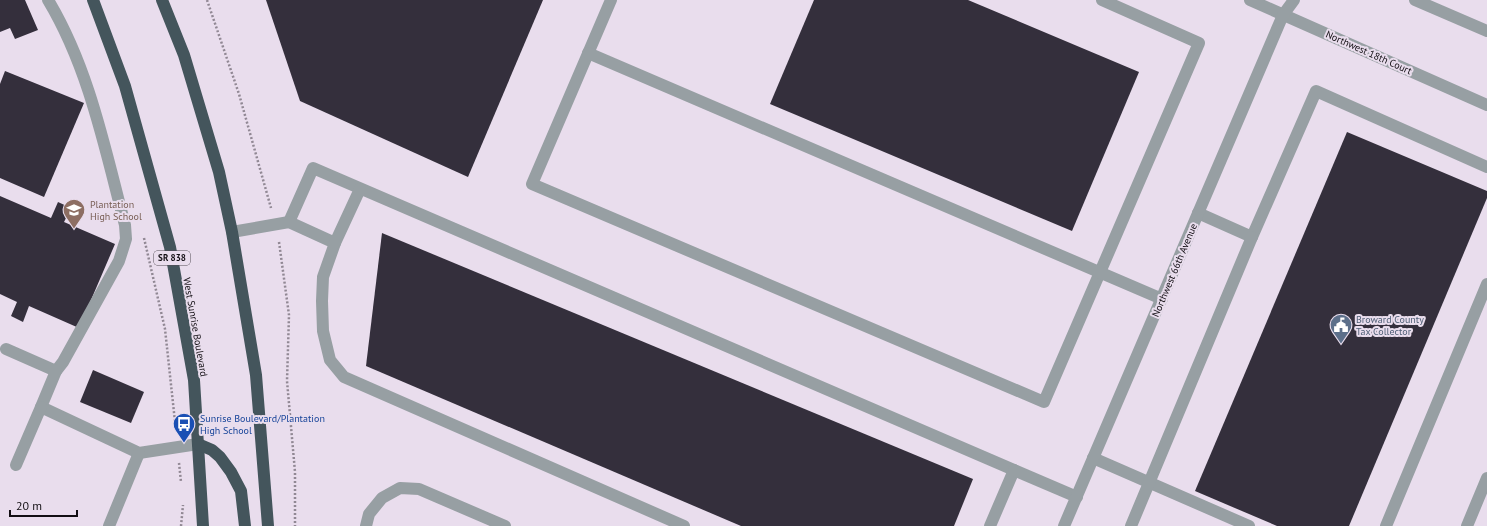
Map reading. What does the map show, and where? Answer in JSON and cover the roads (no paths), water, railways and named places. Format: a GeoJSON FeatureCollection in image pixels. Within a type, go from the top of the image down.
{"type":"FeatureCollection","features":[{"type":"Feature","properties":{"kind":"highway","name":"West Sunrise Boulevard"},"geometry":{"type":"LineString","coordinates":[[93,0],[125,86],[170,247],[194,380],[203,526]]}},
{"type":"Feature","properties":{"kind":"highway"},"geometry":{"type":"LineString","coordinates":[[154,0],[169,18]]}},
{"type":"Feature","properties":{"kind":"highway"},"geometry":{"type":"LineString","coordinates":[[162,0],[184,55],[219,172],[232,232],[256,375],[268,526]]}},
{"type":"Feature","properties":{"kind":"highway"},"geometry":{"type":"LineString","coordinates":[[198,444],[212,450],[220,457],[231,472],[241,491],[245,526]]}},
{"type":"Feature","properties":{"kind":"street"},"geometry":{"type":"LineString","coordinates":[[16,464],[56,371],[63,362],[119,261],[126,239],[125,225],[92,104],[69,39],[48,0]]}},
{"type":"Feature","properties":{"kind":"street"},"geometry":{"type":"LineString","coordinates":[[610,0],[532,184],[1044,402],[1199,43],[1102,0]]}},
{"type":"Feature","properties":{"kind":"street","name":"Northwest 18th Court"},"geometry":{"type":"LineString","coordinates":[[1250,0],[1487,105]]}},
{"type":"Feature","properties":{"kind":"street","name":"Northwest 66th Avenue"},"geometry":{"type":"LineString","coordinates":[[1064,526],[1283,15],[1294,0]]}},
{"type":"Feature","properties":{"kind":"street"},"geometry":{"type":"LineString","coordinates":[[1415,0],[1487,31]]}},
{"type":"Feature","properties":{"kind":"street"},"geometry":{"type":"LineString","coordinates":[[588,53],[1162,298]]}},
{"type":"Feature","properties":{"kind":"street"},"geometry":{"type":"LineString","coordinates":[[1131,526],[1252,237],[1316,91],[1487,167]]}},
{"type":"Feature","properties":{"kind":"street"},"geometry":{"type":"LineString","coordinates":[[289,222],[313,168],[1077,497]]}},
{"type":"Feature","properties":{"kind":"street"},"geometry":{"type":"LineString","coordinates":[[360,188],[335,243],[323,278],[323,331],[330,360],[344,377],[684,526]]}},
{"type":"Feature","properties":{"kind":"street"},"geometry":{"type":"LineString","coordinates":[[1198,213],[1252,237]]}},
{"type":"Feature","properties":{"kind":"street"},"geometry":{"type":"LineString","coordinates":[[232,232],[289,222],[335,243]]}},
{"type":"Feature","properties":{"kind":"street"},"geometry":{"type":"LineString","coordinates":[[1386,526],[1486,290]]}},
{"type":"Feature","properties":{"kind":"street"},"geometry":{"type":"LineString","coordinates":[[6,349],[56,371]]}},
{"type":"Feature","properties":{"kind":"street"},"geometry":{"type":"LineString","coordinates":[[41,407],[139,453],[198,444]]}},
{"type":"Feature","properties":{"kind":"street"},"geometry":{"type":"LineString","coordinates":[[109,526],[139,453]]}},
{"type":"Feature","properties":{"kind":"street"},"geometry":{"type":"LineString","coordinates":[[1093,458],[1249,526]]}},
{"type":"Feature","properties":{"kind":"street"},"geometry":{"type":"LineString","coordinates":[[990,526],[1014,470]]}},
{"type":"Feature","properties":{"kind":"street"},"geometry":{"type":"LineString","coordinates":[[1466,526],[1487,478]]}},
{"type":"Feature","properties":{"kind":"street"},"geometry":{"type":"LineString","coordinates":[[366,526],[369,514],[382,498],[400,488],[419,489],[505,526]]}},
{"type":"Feature","properties":{"kind":"place","name":"Plantation High School"},"geometry":{"type":"Point","coordinates":[74,230]}},
{"type":"Feature","properties":{"kind":"place","name":"Broward County Tax Collector"},"geometry":{"type":"Point","coordinates":[1341,344]}},
{"type":"Feature","properties":{"kind":"place","name":"Sunrise Boulevard/Plantation High School"},"geometry":{"type":"Point","coordinates":[184,444]}}]}
